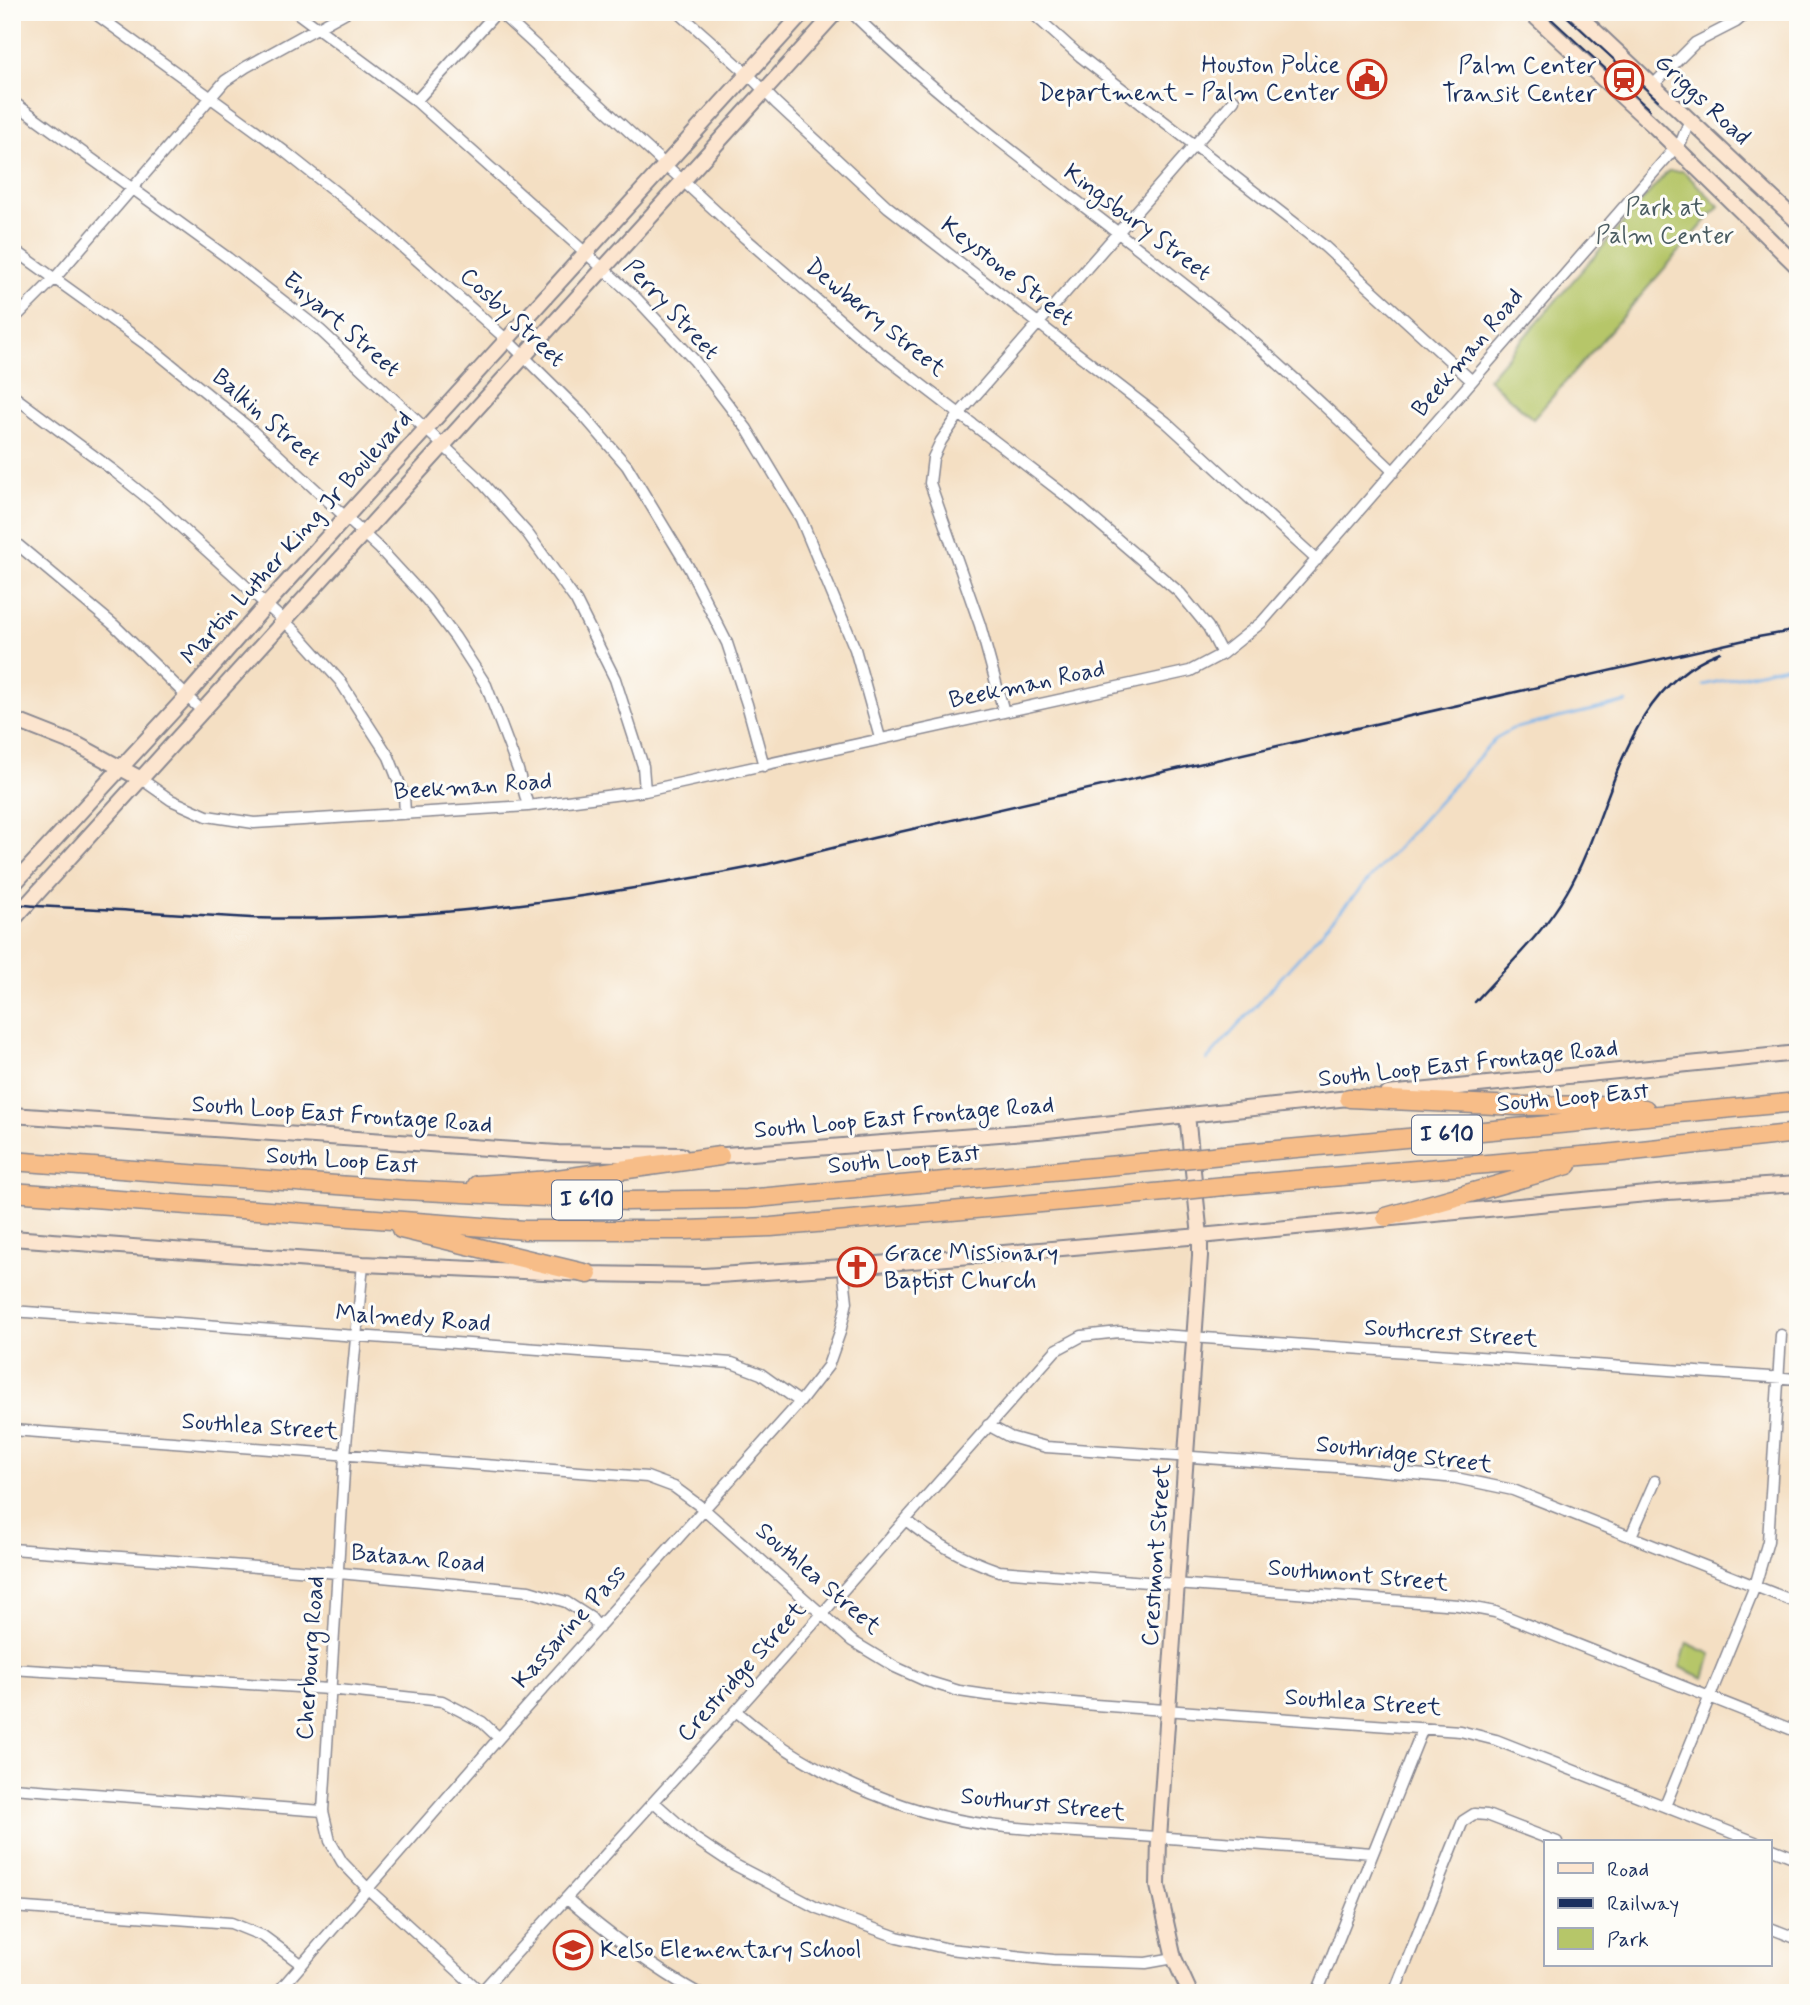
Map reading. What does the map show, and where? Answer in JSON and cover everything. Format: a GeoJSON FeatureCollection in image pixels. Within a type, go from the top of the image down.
{"type":"FeatureCollection","features":[{"type":"Feature","properties":{"kind":"highway"},"geometry":{"type":"LineString","coordinates":[[1349,1098],[1517,1106],[1620,1105],[1672,1114]]}},
{"type":"Feature","properties":{"kind":"highway","name":"South Loop East"},"geometry":{"type":"LineString","coordinates":[[12,1161],[404,1190],[627,1201],[746,1199],[1798,1102]]}},
{"type":"Feature","properties":{"kind":"highway","name":"I 610"},"geometry":{"type":"LineString","coordinates":[[12,1192],[524,1230],[686,1230],[771,1227],[1605,1154],[1798,1133]]}},
{"type":"Feature","properties":{"kind":"highway"},"geometry":{"type":"LineString","coordinates":[[1387,1217],[1478,1193],[1605,1154]]}},
{"type":"Feature","properties":{"kind":"highway"},"geometry":{"type":"LineString","coordinates":[[404,1190],[550,1180],[720,1156]]}},
{"type":"Feature","properties":{"kind":"highway"},"geometry":{"type":"LineString","coordinates":[[350,1217],[588,1274]]}},
{"type":"Feature","properties":{"kind":"main road","name":"Martin Luther King Jr Boulevard"},"geometry":{"type":"LineString","coordinates":[[14,884],[804,12]]}},
{"type":"Feature","properties":{"kind":"main road","name":"Martin Luther King Jr Boulevard"},"geometry":{"type":"LineString","coordinates":[[12,921],[836,12]]}},
{"type":"Feature","properties":{"kind":"main road"},"geometry":{"type":"LineString","coordinates":[[1530,12],[1676,147],[1798,267]]}},
{"type":"Feature","properties":{"kind":"main road","name":"Griggs Road"},"geometry":{"type":"LineString","coordinates":[[1575,12],[1798,222]]}},
{"type":"Feature","properties":{"kind":"main road"},"geometry":{"type":"LineString","coordinates":[[12,719],[78,745],[141,779]]}},
{"type":"Feature","properties":{"kind":"main road"},"geometry":{"type":"LineString","coordinates":[[14,884],[34,897]]}},
{"type":"Feature","properties":{"kind":"main road","name":"South Loop East Frontage Road"},"geometry":{"type":"LineString","coordinates":[[12,1118],[36,1122],[56,1118],[558,1153],[720,1156],[1038,1131],[1798,1053]]}},
{"type":"Feature","properties":{"kind":"main road","name":"Crestmont Street"},"geometry":{"type":"LineString","coordinates":[[1186,1115],[1200,1236],[1158,1886],[1174,1958],[1190,1993]]}},
{"type":"Feature","properties":{"kind":"main road"},"geometry":{"type":"LineString","coordinates":[[12,1238],[363,1264],[704,1276],[843,1267],[1200,1236],[1668,1192],[1798,1184]]}},
{"type":"Feature","properties":{"kind":"street","name":"Cosby Street"},"geometry":{"type":"LineString","coordinates":[[93,12],[284,151],[382,229],[525,356],[582,414],[627,466],[689,568],[727,643],[764,766]]}},
{"type":"Feature","properties":{"kind":"street","name":"Perry Street"},"geometry":{"type":"LineString","coordinates":[[296,12],[416,102],[636,298],[694,360],[747,429],[801,519],[855,649],[880,738]]}},
{"type":"Feature","properties":{"kind":"street"},"geometry":{"type":"LineString","coordinates":[[12,321],[55,278],[225,81],[346,12]]}},
{"type":"Feature","properties":{"kind":"street"},"geometry":{"type":"LineString","coordinates":[[416,102],[498,12]]}},
{"type":"Feature","properties":{"kind":"street","name":"Dewberry Street"},"geometry":{"type":"LineString","coordinates":[[498,12],[682,181],[863,340],[1074,502],[1180,593],[1208,627],[1222,654]]}},
{"type":"Feature","properties":{"kind":"street","name":"Keystone Street"},"geometry":{"type":"LineString","coordinates":[[678,12],[748,74],[888,207],[1166,422],[1317,560]]}},
{"type":"Feature","properties":{"kind":"street","name":"Kingsbury Street"},"geometry":{"type":"LineString","coordinates":[[851,12],[1031,167],[1217,311],[1292,375],[1394,472]]}},
{"type":"Feature","properties":{"kind":"street"},"geometry":{"type":"LineString","coordinates":[[1031,12],[1080,56],[1324,246],[1472,380]]}},
{"type":"Feature","properties":{"kind":"street"},"geometry":{"type":"LineString","coordinates":[[1653,85],[1695,43],[1737,22],[1748,12]]}},
{"type":"Feature","properties":{"kind":"street"},"geometry":{"type":"LineString","coordinates":[[1004,712],[980,625],[930,483],[933,457],[960,413],[1234,100]]}},
{"type":"Feature","properties":{"kind":"street","name":"Enyart Street"},"geometry":{"type":"LineString","coordinates":[[12,101],[229,258],[320,330],[478,478],[528,534],[576,601],[615,679],[643,766],[645,791]]}},
{"type":"Feature","properties":{"kind":"street","name":"Beekman Road"},"geometry":{"type":"LineString","coordinates":[[141,779],[171,800],[207,816],[254,823],[528,806],[645,791],[1190,671],[1222,654],[1262,622],[1676,147],[1688,129],[1690,119]]}},
{"type":"Feature","properties":{"kind":"street","name":"Balkin Street"},"geometry":{"type":"LineString","coordinates":[[12,248],[155,351],[248,427],[380,549],[427,600],[486,685],[528,806]]}},
{"type":"Feature","properties":{"kind":"street"},"geometry":{"type":"LineString","coordinates":[[12,395],[160,508],[285,621],[341,681],[382,746],[404,795],[405,814]]}},
{"type":"Feature","properties":{"kind":"street"},"geometry":{"type":"LineString","coordinates":[[12,540],[114,625],[202,712]]}},
{"type":"Feature","properties":{"kind":"street","name":"Cherbourg Road"},"geometry":{"type":"LineString","coordinates":[[363,1264],[345,1455],[323,1811],[330,1841],[342,1862],[480,1992]]}},
{"type":"Feature","properties":{"kind":"street","name":"Kassarine Pass"},"geometry":{"type":"LineString","coordinates":[[277,1993],[499,1738],[800,1402],[828,1366],[840,1332],[847,1302],[843,1267]]}},
{"type":"Feature","properties":{"kind":"street","name":"Malmedy Road"},"geometry":{"type":"LineString","coordinates":[[12,1311],[732,1363],[761,1374],[800,1402]]}},
{"type":"Feature","properties":{"kind":"street","name":"Southcrest Street"},"geometry":{"type":"LineString","coordinates":[[1101,1334],[1119,1332],[1798,1379]]}},
{"type":"Feature","properties":{"kind":"street","name":"Crestridge Street"},"geometry":{"type":"LineString","coordinates":[[480,1992],[736,1711],[1056,1350],[1082,1336],[1101,1334]]}},
{"type":"Feature","properties":{"kind":"street"},"geometry":{"type":"LineString","coordinates":[[1665,1807],[1755,1586],[1768,1541],[1781,1335]]}},
{"type":"Feature","properties":{"kind":"street","name":"Southridge Street"},"geometry":{"type":"LineString","coordinates":[[988,1425],[1010,1437],[1046,1447],[1456,1478],[1513,1490],[1798,1603]]}},
{"type":"Feature","properties":{"kind":"street","name":"Southlea Street"},"geometry":{"type":"LineString","coordinates":[[12,1430],[647,1477],[674,1487],[705,1509],[852,1641],[895,1667],[926,1681],[959,1691],[1040,1700],[1460,1731],[1496,1740],[1750,1840]]}},
{"type":"Feature","properties":{"kind":"street"},"geometry":{"type":"LineString","coordinates":[[1631,1536],[1654,1481]]}},
{"type":"Feature","properties":{"kind":"street","name":"Southmont Street"},"geometry":{"type":"LineString","coordinates":[[906,1520],[921,1533],[961,1557],[999,1571],[1458,1605],[1495,1612],[1798,1732]]}},
{"type":"Feature","properties":{"kind":"street","name":"Bataan Road"},"geometry":{"type":"LineString","coordinates":[[12,1549],[339,1573],[529,1591],[566,1602],[591,1618],[599,1628]]}},
{"type":"Feature","properties":{"kind":"street"},"geometry":{"type":"LineString","coordinates":[[12,1669],[329,1689],[442,1700],[482,1722],[499,1738]]}},
{"type":"Feature","properties":{"kind":"street","name":"Southurst Street"},"geometry":{"type":"LineString","coordinates":[[736,1711],[755,1728],[859,1789],[917,1810],[988,1825],[1372,1853]]}},
{"type":"Feature","properties":{"kind":"street"},"geometry":{"type":"LineString","coordinates":[[1317,1993],[1423,1728]]}},
{"type":"Feature","properties":{"kind":"street"},"geometry":{"type":"LineString","coordinates":[[12,1788],[323,1811]]}},
{"type":"Feature","properties":{"kind":"street"},"geometry":{"type":"LineString","coordinates":[[654,1802],[694,1838],[733,1864],[817,1908],[897,1937],[949,1949],[1054,1960],[1146,1963],[1174,1958]]}},
{"type":"Feature","properties":{"kind":"street"},"geometry":{"type":"LineString","coordinates":[[1394,1993],[1463,1821],[1474,1814],[1487,1815],[1552,1840]]}},
{"type":"Feature","properties":{"kind":"street"},"geometry":{"type":"LineString","coordinates":[[1772,1849],[1798,1859]]}},
{"type":"Feature","properties":{"kind":"street"},"geometry":{"type":"LineString","coordinates":[[566,1898],[602,1929],[658,1970],[698,1993]]}},
{"type":"Feature","properties":{"kind":"street"},"geometry":{"type":"LineString","coordinates":[[12,1907],[231,1923],[263,1936],[301,1964]]}},
{"type":"Feature","properties":{"kind":"street"},"geometry":{"type":"LineString","coordinates":[[1772,1929],[1798,1939]]}},
{"type":"Feature","properties":{"kind":"green space","name":"Park at Palm Center"},"geometry":{"type":"Polygon","coordinates":[[[1668,171],[1683,171],[1719,206],[1533,419],[1488,379],[1668,171]]]}},
{"type":"Feature","properties":{"kind":"green space"},"geometry":{"type":"Polygon","coordinates":[[[1687,1643],[1711,1654],[1704,1678],[1680,1667],[1687,1643]]]}},
{"type":"Feature","properties":{"kind":"waterway"},"geometry":{"type":"LineString","coordinates":[[1703,685],[1798,663]]}},
{"type":"Feature","properties":{"kind":"waterway"},"geometry":{"type":"LineString","coordinates":[[1207,1060],[1496,738],[1512,729],[1627,702]]}},
{"type":"Feature","properties":{"kind":"tram line"},"geometry":{"type":"LineString","coordinates":[[1544,12],[1649,109]]}},
{"type":"Feature","properties":{"kind":"tram line"},"geometry":{"type":"LineString","coordinates":[[1562,12],[1658,100]]}},
{"type":"Feature","properties":{"kind":"railway"},"geometry":{"type":"LineString","coordinates":[[12,904],[251,918],[316,918],[446,912],[576,897],[768,864],[1798,630]]}},
{"type":"Feature","properties":{"kind":"railway"},"geometry":{"type":"LineString","coordinates":[[1475,1002],[1536,936],[1567,892],[1640,723],[1661,694],[1687,670],[1720,652]]}},
{"type":"Feature","properties":{"kind":"place","name":"Houston Police Department - Palm Center"},"geometry":{"type":"Point","coordinates":[1367,79]}},
{"type":"Feature","properties":{"kind":"place","name":"Palm Center Transit Center"},"geometry":{"type":"Point","coordinates":[1624,80]}},
{"type":"Feature","properties":{"kind":"place","name":"Grace Missionary Baptist Church"},"geometry":{"type":"Point","coordinates":[857,1267]}},
{"type":"Feature","properties":{"kind":"place","name":"Kelso Elementary School"},"geometry":{"type":"Point","coordinates":[573,1950]}}]}
